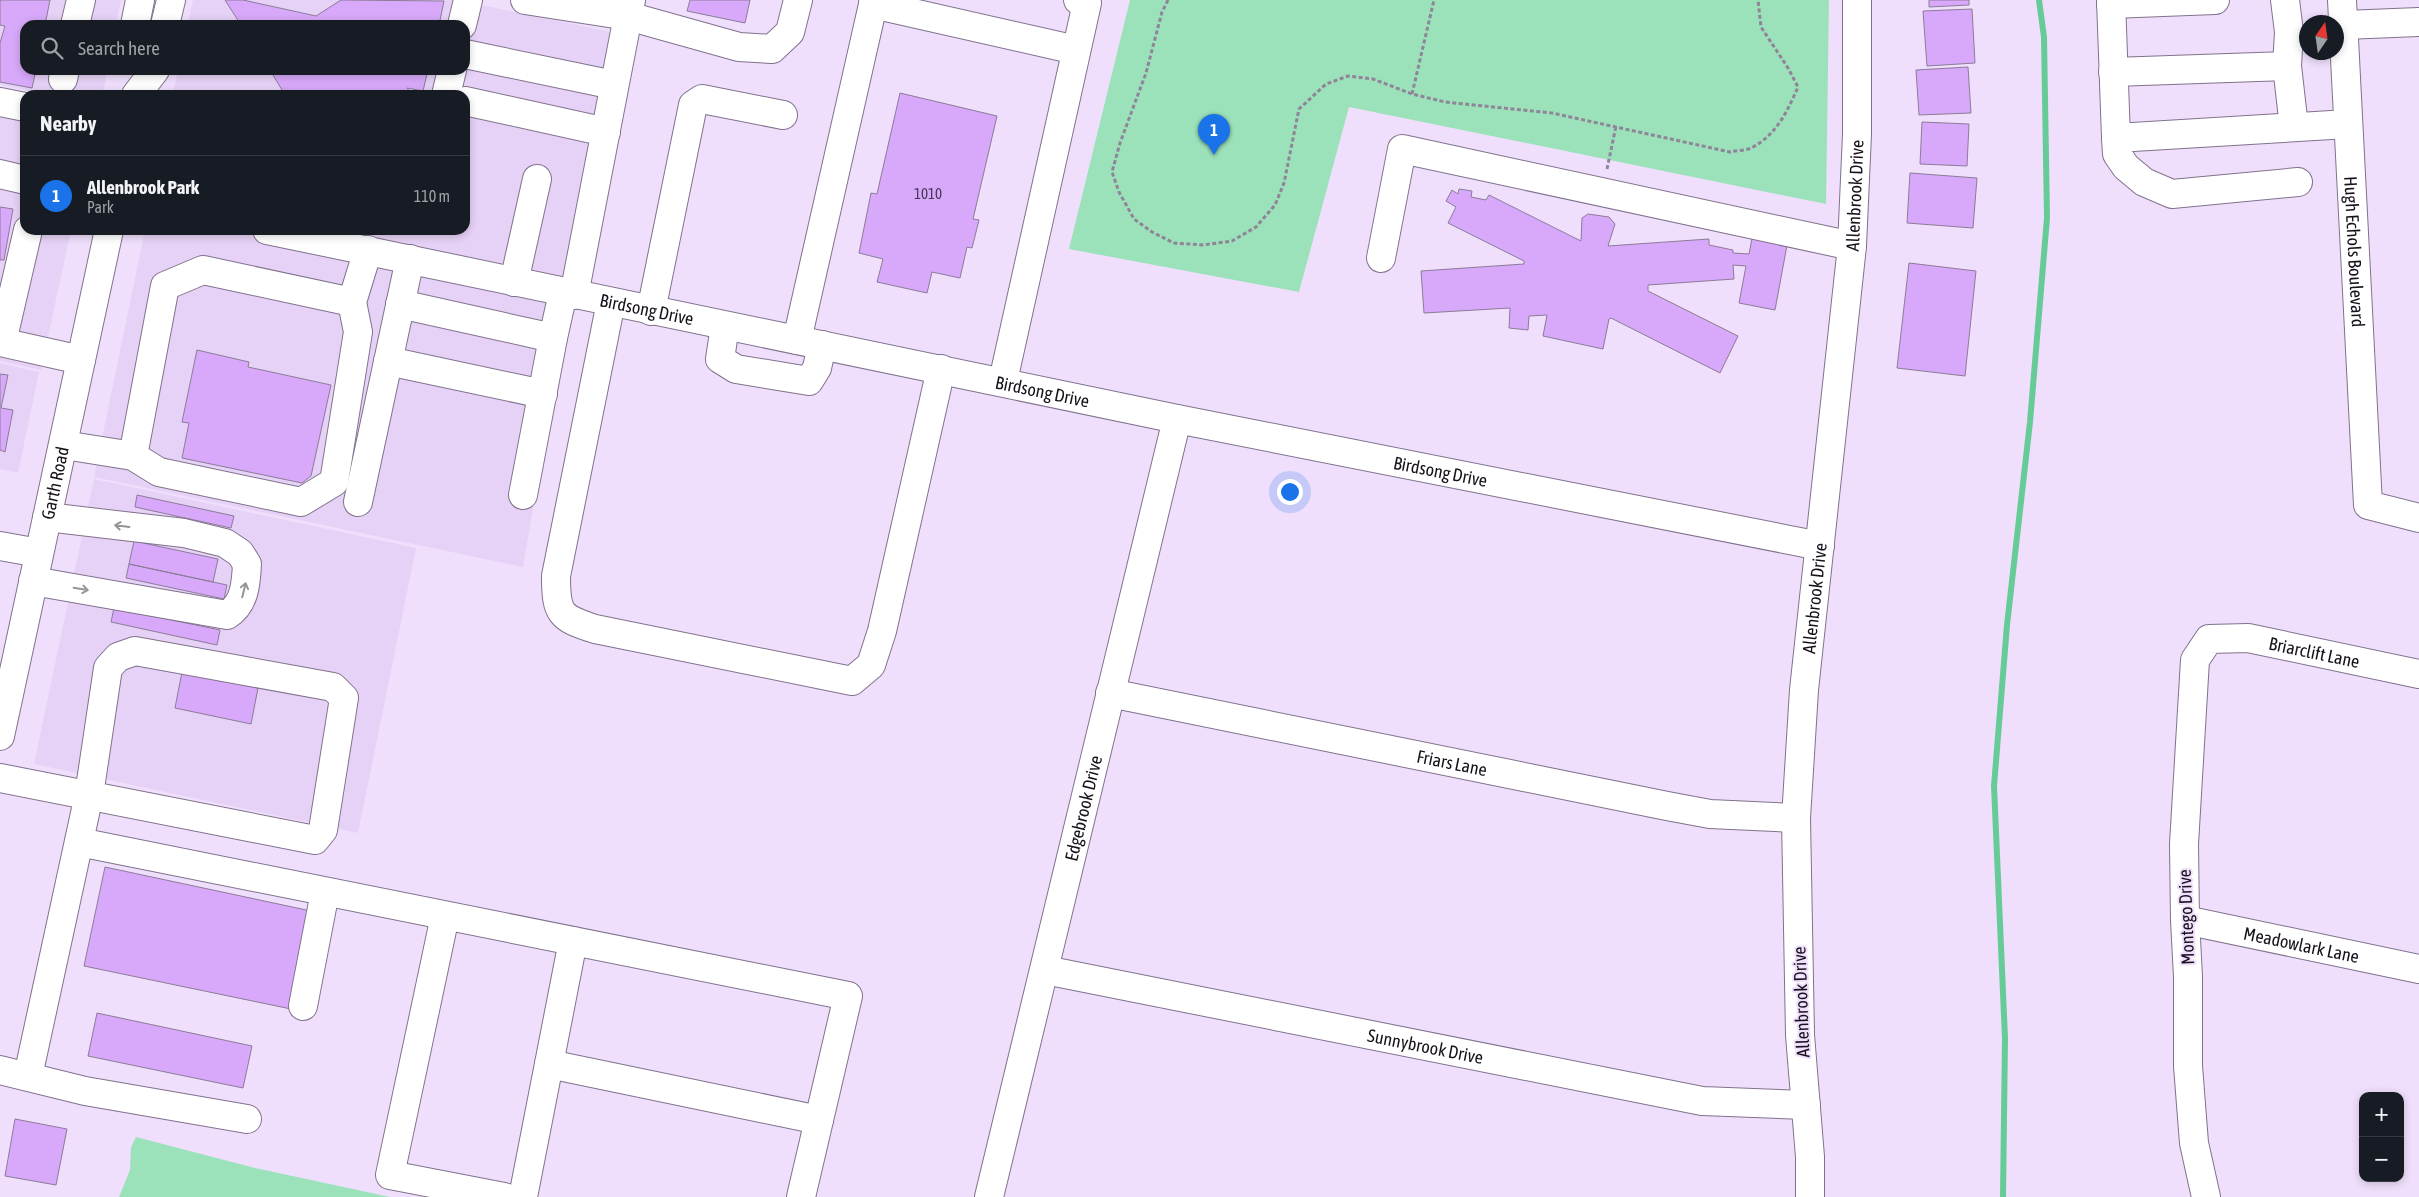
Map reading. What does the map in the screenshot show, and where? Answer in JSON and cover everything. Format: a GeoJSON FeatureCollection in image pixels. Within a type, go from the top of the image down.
{"type":"FeatureCollection","features":[{"type":"Feature","properties":{"kind":"street"},"geometry":{"type":"LineString","coordinates":[[76,20],[81,0]]}},
{"type":"Feature","properties":{"kind":"street"},"geometry":{"type":"LineString","coordinates":[[136,20],[140,0]]}},
{"type":"Feature","properties":{"kind":"street"},"geometry":{"type":"LineString","coordinates":[[166,20],[170,0]]}},
{"type":"Feature","properties":{"kind":"street"},"geometry":{"type":"LineString","coordinates":[[463,20],[468,0]]}},
{"type":"Feature","properties":{"kind":"street"},"geometry":{"type":"LineString","coordinates":[[525,0],[630,8],[739,47],[772,49],[790,32],[798,0]]}},
{"type":"Feature","properties":{"kind":"street"},"geometry":{"type":"LineString","coordinates":[[1003,381],[1087,2],[1078,0]]}},
{"type":"Feature","properties":{"kind":"street","name":"Allenbrook Drive"},"geometry":{"type":"LineString","coordinates":[[1810,1197],[1810,1157],[1800,1035],[1796,818],[1804,690],[1852,246],[1857,134],[1857,0]]}},
{"type":"Feature","properties":{"kind":"street"},"geometry":{"type":"LineString","coordinates":[[2215,0],[2111,2],[2117,154],[2126,167],[2144,182],[2172,194],[2298,182]]}},
{"type":"Feature","properties":{"kind":"street"},"geometry":{"type":"LineString","coordinates":[[2285,0],[2289,32],[2286,66],[2294,127]]}},
{"type":"Feature","properties":{"kind":"street"},"geometry":{"type":"LineString","coordinates":[[725,326],[720,358],[736,369],[809,381],[817,368],[809,343],[873,2],[1076,50]]}},
{"type":"Feature","properties":{"kind":"street"},"geometry":{"type":"LineString","coordinates":[[523,495],[553,338],[568,294],[606,132],[630,8]]}},
{"type":"Feature","properties":{"kind":"street"},"geometry":{"type":"LineString","coordinates":[[2343,12],[2419,22]]}},
{"type":"Feature","properties":{"kind":"street","name":"Hugh Echols Boulevard"},"geometry":{"type":"LineString","coordinates":[[2343,12],[2368,505],[2419,518]]}},
{"type":"Feature","properties":{"kind":"street"},"geometry":{"type":"LineString","coordinates":[[470,55],[614,86]]}},
{"type":"Feature","properties":{"kind":"street"},"geometry":{"type":"LineString","coordinates":[[2114,72],[2286,66]]}},
{"type":"Feature","properties":{"kind":"street"},"geometry":{"type":"LineString","coordinates":[[134,85],[148,75]]}},
{"type":"Feature","properties":{"kind":"street"},"geometry":{"type":"LineString","coordinates":[[447,90],[451,75]]}},
{"type":"Feature","properties":{"kind":"street"},"geometry":{"type":"LineString","coordinates":[[651,311],[693,105],[702,100],[783,115]]}},
{"type":"Feature","properties":{"kind":"street"},"geometry":{"type":"LineString","coordinates":[[0,102],[20,106]]}},
{"type":"Feature","properties":{"kind":"street"},"geometry":{"type":"LineString","coordinates":[[470,103],[606,132]]}},
{"type":"Feature","properties":{"kind":"street"},"geometry":{"type":"LineString","coordinates":[[2116,138],[2348,124]]}},
{"type":"Feature","properties":{"kind":"street"},"geometry":{"type":"LineString","coordinates":[[1381,258],[1402,149],[1852,246]]}},
{"type":"Feature","properties":{"kind":"street"},"geometry":{"type":"LineString","coordinates":[[0,174],[20,179]]}},
{"type":"Feature","properties":{"kind":"street"},"geometry":{"type":"LineString","coordinates":[[514,282],[537,179]]}},
{"type":"Feature","properties":{"kind":"street"},"geometry":{"type":"LineString","coordinates":[[27,235],[1,342],[81,360]]}},
{"type":"Feature","properties":{"kind":"street","name":"Garth Road"},"geometry":{"type":"LineString","coordinates":[[2,719],[64,445],[108,235]]}},
{"type":"Feature","properties":{"kind":"street","name":"Birdsong Drive"},"geometry":{"type":"LineString","coordinates":[[292,235],[651,311],[1820,546]]}},
{"type":"Feature","properties":{"kind":"street"},"geometry":{"type":"LineString","coordinates":[[64,445],[133,456],[159,472],[301,502],[334,482],[358,332],[352,302],[368,250]]}},
{"type":"Feature","properties":{"kind":"street"},"geometry":{"type":"LineString","coordinates":[[358,502],[410,259]]}},
{"type":"Feature","properties":{"kind":"street"},"geometry":{"type":"LineString","coordinates":[[133,456],[165,286],[203,270],[352,302]]}},
{"type":"Feature","properties":{"kind":"street"},"geometry":{"type":"LineString","coordinates":[[611,302],[556,576],[556,601],[569,621],[595,629],[662,643],[852,681],[871,665],[882,630],[940,369]]}},
{"type":"Feature","properties":{"kind":"street"},"geometry":{"type":"LineString","coordinates":[[400,304],[553,338]]}},
{"type":"Feature","properties":{"kind":"street"},"geometry":{"type":"LineString","coordinates":[[388,361],[543,394]]}},
{"type":"Feature","properties":{"kind":"street","name":"Edgebrook Drive"},"geometry":{"type":"LineString","coordinates":[[989,1197],[1177,418]]}},
{"type":"Feature","properties":{"kind":"street"},"geometry":{"type":"LineString","coordinates":[[33,581],[228,615],[237,608],[243,595],[247,564],[240,553],[225,543],[184,533],[47,517]]}},
{"type":"Feature","properties":{"kind":"street"},"geometry":{"type":"LineString","coordinates":[[0,546],[39,553]]}},
{"type":"Feature","properties":{"kind":"street","name":"Briarclift Lane"},"geometry":{"type":"LineString","coordinates":[[2209,639],[2248,638],[2419,674]]}},
{"type":"Feature","properties":{"kind":"street","name":"Montego Drive"},"geometry":{"type":"LineString","coordinates":[[2206,1197],[2193,1134],[2188,1066],[2188,977],[2184,844],[2195,660],[2209,639]]}},
{"type":"Feature","properties":{"kind":"street"},"geometry":{"type":"LineString","coordinates":[[0,778],[89,796],[315,840],[323,830],[332,761],[344,698],[333,687],[136,651],[118,657],[108,668],[89,796],[28,1076]]}},
{"type":"Feature","properties":{"kind":"street","name":"Friars Lane"},"geometry":{"type":"LineString","coordinates":[[1110,693],[1710,814],[1796,818]]}},
{"type":"Feature","properties":{"kind":"street"},"geometry":{"type":"LineString","coordinates":[[78,842],[848,996],[820,1120],[800,1197]]}},
{"type":"Feature","properties":{"kind":"street"},"geometry":{"type":"LineString","coordinates":[[303,1006],[325,892]]}},
{"type":"Feature","properties":{"kind":"street"},"geometry":{"type":"LineString","coordinates":[[444,916],[390,1175],[504,1197]]}},
{"type":"Feature","properties":{"kind":"street","name":"Meadowlark Lane"},"geometry":{"type":"LineString","coordinates":[[2185,920],[2419,969]]}},
{"type":"Feature","properties":{"kind":"street"},"geometry":{"type":"LineString","coordinates":[[523,1197],[573,941]]}},
{"type":"Feature","properties":{"kind":"street","name":"Sunnybrook Drive"},"geometry":{"type":"LineString","coordinates":[[1045,970],[1702,1101],[1806,1105]]}},
{"type":"Feature","properties":{"kind":"street"},"geometry":{"type":"LineString","coordinates":[[549,1064],[820,1120]]}},
{"type":"Feature","properties":{"kind":"street"},"geometry":{"type":"LineString","coordinates":[[0,1070],[85,1091],[247,1119]]}},
{"type":"Feature","properties":{"kind":"path"},"geometry":{"type":"LineString","coordinates":[[1412,94],[1434,0]]}},
{"type":"Feature","properties":{"kind":"path"},"geometry":{"type":"LineString","coordinates":[[1602,192],[1616,126]]}},
{"type":"Feature","properties":{"kind":"shaded area"},"geometry":{"type":"Polygon","coordinates":[[[0,0],[121,0],[117,20],[20,20],[20,75],[106,75],[104,90],[24,90],[0,85],[0,0]]]}},
{"type":"Feature","properties":{"kind":"shaded area"},"geometry":{"type":"Polygon","coordinates":[[[193,0],[458,0],[615,33],[523,567],[94,477],[144,235],[470,235],[470,90],[174,90],[177,75],[470,75],[470,20],[188,20],[193,0]]]}},
{"type":"Feature","properties":{"kind":"shaded area"},"geometry":{"type":"Polygon","coordinates":[[[0,89],[20,94],[20,235],[70,235],[41,370],[0,361],[0,89]]]}},
{"type":"Feature","properties":{"kind":"shaded area"},"geometry":{"type":"Polygon","coordinates":[[[0,363],[39,372],[18,473],[0,469],[0,363]]]}},
{"type":"Feature","properties":{"kind":"shaded area"},"geometry":{"type":"Polygon","coordinates":[[[94,479],[416,548],[358,833],[34,764],[94,479]]]}},
{"type":"Feature","properties":{"kind":"green space"},"geometry":{"type":"Polygon","coordinates":[[[1130,0],[1829,0],[1826,204],[1349,107],[1299,292],[1069,249],[1130,0]]]}},
{"type":"Feature","properties":{"kind":"green space"},"geometry":{"type":"Polygon","coordinates":[[[136,1137],[255,1168],[390,1197],[119,1197],[130,1170],[131,1147],[136,1137]]]}},
{"type":"Feature","properties":{"kind":"building"},"geometry":{"type":"Polygon","coordinates":[[[0,0],[50,0],[46,20],[20,20],[20,75],[35,75],[32,88],[0,82],[0,43],[5,26],[0,25],[0,0]]]}},
{"type":"Feature","properties":{"kind":"building"},"geometry":{"type":"Polygon","coordinates":[[[225,0],[243,0],[316,16],[341,0],[444,1],[440,20],[238,20],[225,0]]]}},
{"type":"Feature","properties":{"kind":"building"},"geometry":{"type":"Polygon","coordinates":[[[690,0],[750,0],[745,23],[687,11],[690,0]]]}},
{"type":"Feature","properties":{"kind":"building"},"geometry":{"type":"Polygon","coordinates":[[[1929,0],[1969,0],[1969,5],[1929,7],[1929,0]]]}},
{"type":"Feature","properties":{"kind":"building"},"geometry":{"type":"Polygon","coordinates":[[[1972,9],[1975,63],[1927,66],[1923,11],[1972,9]]]}},
{"type":"Feature","properties":{"kind":"building"},"geometry":{"type":"Polygon","coordinates":[[[1968,67],[1971,113],[1919,115],[1916,70],[1968,67]]]}},
{"type":"Feature","properties":{"kind":"building"},"geometry":{"type":"Polygon","coordinates":[[[273,75],[427,75],[423,90],[407,88],[409,90],[282,90],[273,75]]]}},
{"type":"Feature","properties":{"kind":"building"},"geometry":{"type":"Polygon","coordinates":[[[900,93],[997,116],[973,219],[979,220],[972,248],[967,247],[960,278],[932,272],[927,293],[877,282],[883,259],[859,253],[871,193],[877,194],[900,93]]]}},
{"type":"Feature","properties":{"kind":"building"},"geometry":{"type":"Polygon","coordinates":[[[1922,122],[1969,124],[1967,166],[1920,164],[1922,122]]]}},
{"type":"Feature","properties":{"kind":"building"},"geometry":{"type":"Polygon","coordinates":[[[1910,173],[1977,178],[1973,228],[1907,223],[1910,173]]]}},
{"type":"Feature","properties":{"kind":"building"},"geometry":{"type":"Polygon","coordinates":[[[1459,189],[1472,191],[1471,197],[1486,200],[1489,195],[1581,241],[1582,218],[1588,214],[1609,217],[1615,224],[1608,246],[1709,239],[1709,245],[1733,250],[1733,253],[1749,254],[1753,233],[1788,240],[1775,310],[1739,303],[1746,266],[1733,265],[1734,279],[1648,285],[1648,291],[1738,336],[1720,373],[1611,318],[1609,319],[1603,349],[1543,336],[1547,315],[1529,316],[1528,330],[1509,328],[1510,308],[1424,313],[1421,271],[1524,264],[1524,261],[1448,223],[1456,207],[1446,201],[1452,190],[1458,194],[1459,189]]]}},
{"type":"Feature","properties":{"kind":"building"},"geometry":{"type":"Polygon","coordinates":[[[0,207],[13,209],[4,260],[0,260],[0,207]]]}},
{"type":"Feature","properties":{"kind":"building"},"geometry":{"type":"Polygon","coordinates":[[[1909,263],[1976,271],[1965,376],[1897,368],[1909,263]]]}},
{"type":"Feature","properties":{"kind":"building"},"geometry":{"type":"Polygon","coordinates":[[[197,350],[249,362],[248,367],[331,385],[311,476],[302,483],[182,458],[189,423],[182,422],[197,350]]]}},
{"type":"Feature","properties":{"kind":"building"},"geometry":{"type":"Polygon","coordinates":[[[0,374],[8,375],[1,408],[13,410],[5,452],[0,450],[0,374]]]}},
{"type":"Feature","properties":{"kind":"building"},"geometry":{"type":"Polygon","coordinates":[[[137,495],[234,516],[231,528],[135,507],[137,495]]]}},
{"type":"Feature","properties":{"kind":"building"},"geometry":{"type":"Polygon","coordinates":[[[134,541],[218,559],[213,582],[129,564],[134,541]]]}},
{"type":"Feature","properties":{"kind":"building"},"geometry":{"type":"Polygon","coordinates":[[[129,564],[227,585],[224,599],[126,578],[129,564]]]}},
{"type":"Feature","properties":{"kind":"building"},"geometry":{"type":"Polygon","coordinates":[[[114,608],[220,630],[217,645],[111,622],[114,608]]]}},
{"type":"Feature","properties":{"kind":"building"},"geometry":{"type":"Polygon","coordinates":[[[182,672],[258,688],[251,724],[175,708],[182,672]]]}},
{"type":"Feature","properties":{"kind":"building"},"geometry":{"type":"Polygon","coordinates":[[[105,867],[311,911],[291,1009],[84,966],[105,867]]]}},
{"type":"Feature","properties":{"kind":"building"},"geometry":{"type":"Polygon","coordinates":[[[97,1013],[252,1046],[243,1088],[88,1056],[97,1013]]]}},
{"type":"Feature","properties":{"kind":"building"},"geometry":{"type":"Polygon","coordinates":[[[15,1119],[67,1129],[56,1185],[5,1176],[15,1119]]]}},
{"type":"Feature","properties":{"kind":"waterway"},"geometry":{"type":"LineString","coordinates":[[2003,1197],[2005,1038],[1994,786],[2007,625],[2030,422],[2047,218],[2044,37],[2039,0]]}},
{"type":"Feature","properties":{"kind":"place","name":"Allenbrook Park"},"geometry":{"type":"Point","coordinates":[1214,155]}}]}
